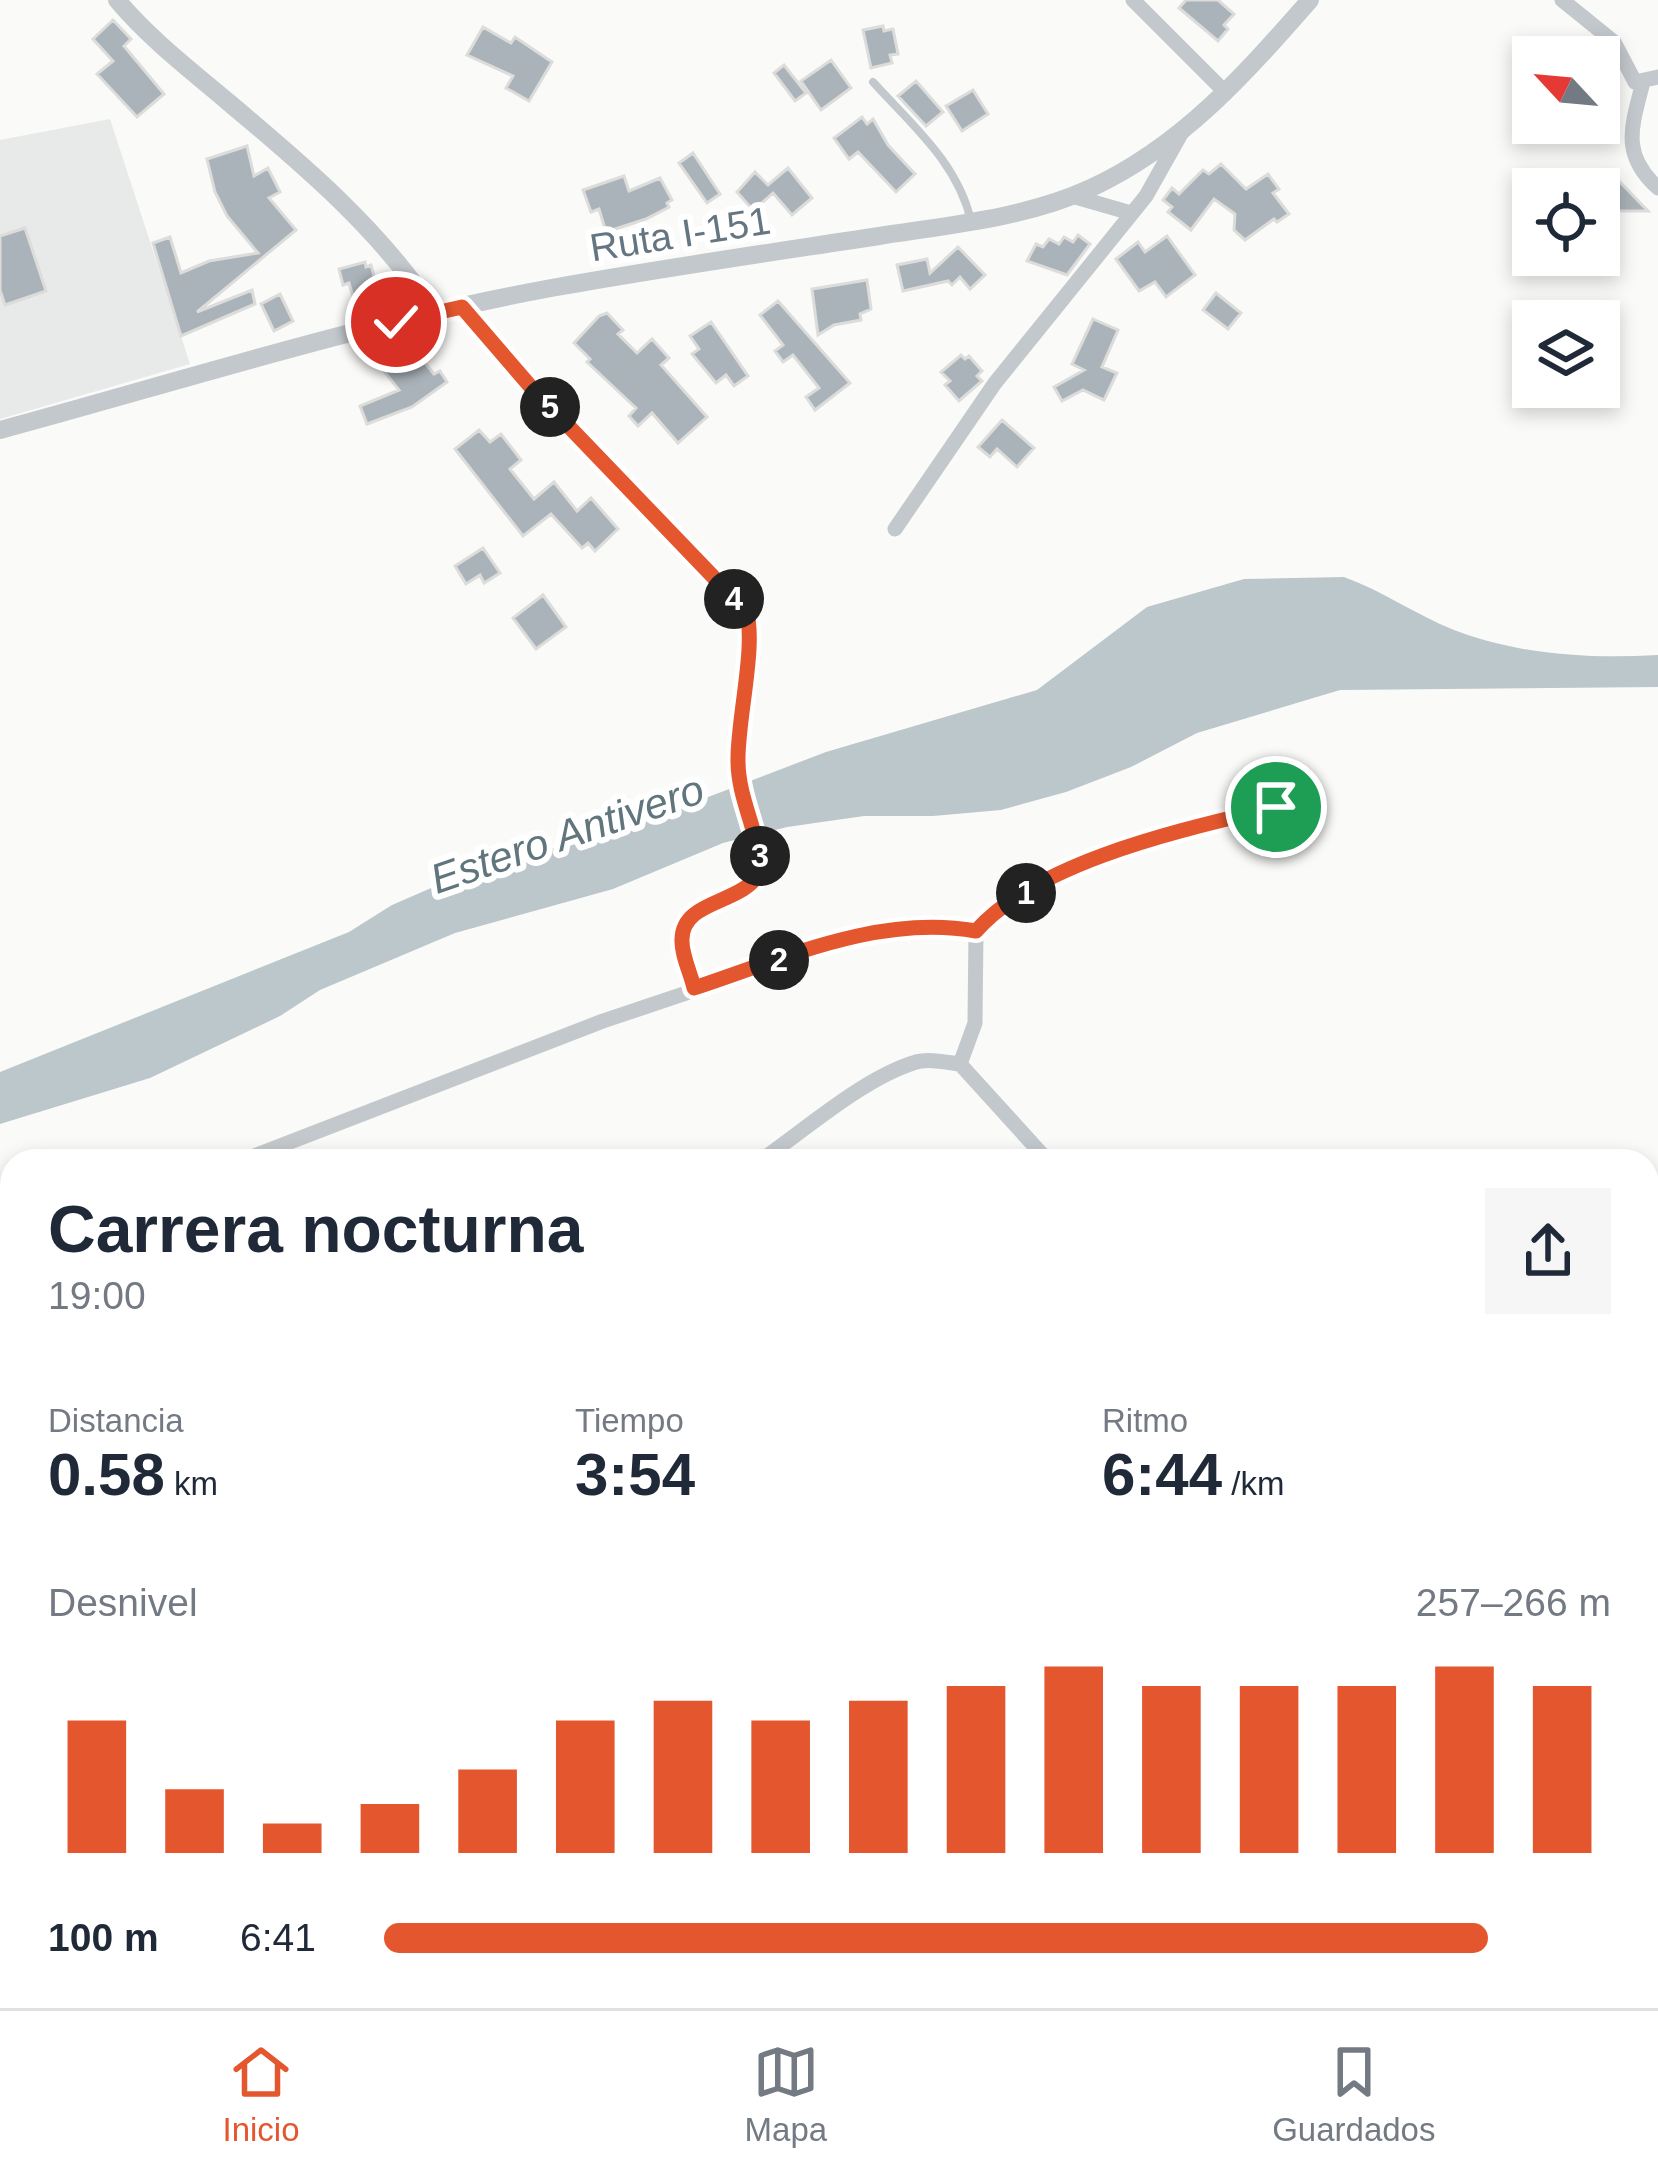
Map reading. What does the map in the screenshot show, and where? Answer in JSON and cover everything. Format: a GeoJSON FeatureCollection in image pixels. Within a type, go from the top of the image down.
{"type":"FeatureCollection","features":[{"type":"Feature","properties":{"kind":"street"},"geometry":{"type":"LineString","coordinates":[[117,0],[160,44],[293,156],[392,256],[435,314]]}},
{"type":"Feature","properties":{"kind":"street"},"geometry":{"type":"LineString","coordinates":[[1133,0],[1226,93]]}},
{"type":"Feature","properties":{"kind":"street","name":"Ruta I-151"},"geometry":{"type":"LineString","coordinates":[[0,430],[462,307],[550,288],[971,221],[1072,196],[1131,168],[1182,132],[1226,93],[1310,0]]}},
{"type":"Feature","properties":{"kind":"street"},"geometry":{"type":"LineString","coordinates":[[1562,0],[1614,42],[1635,82],[1650,79]]}},
{"type":"Feature","properties":{"kind":"street"},"geometry":{"type":"LineString","coordinates":[[1650,79],[1632,126],[1635,161],[1658,188]]}},
{"type":"Feature","properties":{"kind":"street"},"geometry":{"type":"LineString","coordinates":[[895,529],[994,383],[1146,196],[1182,132]]}},
{"type":"Feature","properties":{"kind":"street"},"geometry":{"type":"LineString","coordinates":[[1072,196],[1131,213]]}},
{"type":"Feature","properties":{"kind":"street"},"geometry":{"type":"LineString","coordinates":[[462,307],[530,386],[735,600]]}},
{"type":"Feature","properties":{"kind":"street"},"geometry":{"type":"LineString","coordinates":[[960,1064],[975,1023],[976,931],[993,912],[1077,865],[1276,807]]}},
{"type":"Feature","properties":{"kind":"street"},"geometry":{"type":"LineString","coordinates":[[268,1149],[694,988],[856,935],[934,923],[976,931]]}},
{"type":"Feature","properties":{"kind":"street"},"geometry":{"type":"LineString","coordinates":[[777,1149],[873,1083],[916,1061],[960,1064],[1037,1149]]}},
{"type":"Feature","properties":{"kind":"lane"},"geometry":{"type":"LineString","coordinates":[[873,82],[944,159],[965,197],[971,221]]}},
{"type":"Feature","properties":{"kind":"path"},"geometry":{"type":"LineString","coordinates":[[694,988],[682,940],[695,911],[743,892],[760,872],[737,764],[749,619],[735,600]]}},
{"type":"Feature","properties":{"kind":"shaded area"},"geometry":{"type":"Polygon","coordinates":[[[110,119],[190,364],[0,419],[0,140],[110,119]]]}},
{"type":"Feature","properties":{"kind":"shaded area"},"geometry":{"type":"Polygon","coordinates":[[[1344,577],[1454,630],[1504,645],[1581,655],[1658,655],[1658,687],[1340,690],[1197,733],[1131,767],[1001,810],[864,816],[787,827],[723,843],[613,889],[455,933],[320,990],[280,1016],[150,1078],[0,1124],[0,1072],[349,932],[392,905],[452,879],[653,818],[826,752],[1037,690],[1147,607],[1244,579],[1344,577]]]}},
{"type":"Feature","properties":{"kind":"building"},"geometry":{"type":"Polygon","coordinates":[[[1186,0],[1218,0],[1234,14],[1218,41],[1179,8],[1186,0]]]}},
{"type":"Feature","properties":{"kind":"building"},"geometry":{"type":"Polygon","coordinates":[[[113,20],[131,39],[124,46],[164,94],[137,117],[97,74],[113,61],[93,39],[113,20]]]}},
{"type":"Feature","properties":{"kind":"building"},"geometry":{"type":"Polygon","coordinates":[[[883,26],[884,31],[893,29],[898,54],[890,55],[892,63],[871,68],[863,30],[883,26]]]}},
{"type":"Feature","properties":{"kind":"building"},"geometry":{"type":"Polygon","coordinates":[[[483,27],[511,43],[515,37],[552,62],[529,101],[506,88],[513,76],[467,55],[483,27]]]}},
{"type":"Feature","properties":{"kind":"building"},"geometry":{"type":"Polygon","coordinates":[[[831,60],[851,88],[821,110],[801,81],[831,60]]]}},
{"type":"Feature","properties":{"kind":"building"},"geometry":{"type":"Polygon","coordinates":[[[784,65],[806,93],[795,101],[774,73],[784,65]]]}},
{"type":"Feature","properties":{"kind":"building"},"geometry":{"type":"Polygon","coordinates":[[[916,81],[943,112],[926,126],[898,96],[916,81]]]}},
{"type":"Feature","properties":{"kind":"building"},"geometry":{"type":"Polygon","coordinates":[[[973,90],[988,114],[962,131],[946,106],[973,90]]]}},
{"type":"Feature","properties":{"kind":"building"},"geometry":{"type":"Polygon","coordinates":[[[862,117],[867,124],[873,119],[888,145],[915,174],[896,192],[858,152],[849,159],[834,138],[862,117]]]}},
{"type":"Feature","properties":{"kind":"building"},"geometry":{"type":"Polygon","coordinates":[[[247,146],[254,176],[268,168],[280,192],[269,198],[296,230],[197,312],[252,290],[255,304],[181,336],[153,243],[170,237],[181,273],[209,261],[258,253],[227,216],[207,159],[247,146]]]}},
{"type":"Feature","properties":{"kind":"building"},"geometry":{"type":"Polygon","coordinates":[[[693,153],[720,194],[707,203],[679,163],[693,153]]]}},
{"type":"Feature","properties":{"kind":"building"},"geometry":{"type":"Polygon","coordinates":[[[1221,164],[1246,189],[1268,174],[1279,189],[1273,193],[1289,214],[1245,240],[1234,230],[1235,214],[1214,199],[1191,230],[1168,212],[1172,207],[1163,200],[1172,188],[1179,194],[1203,170],[1209,174],[1221,164]]]}},
{"type":"Feature","properties":{"kind":"building"},"geometry":{"type":"Polygon","coordinates":[[[788,168],[812,198],[792,215],[773,193],[751,208],[737,192],[755,172],[768,185],[788,168]]]}},
{"type":"Feature","properties":{"kind":"building"},"geometry":{"type":"Polygon","coordinates":[[[624,176],[629,191],[660,178],[672,200],[669,207],[646,219],[606,232],[599,209],[591,212],[583,190],[624,176]]]}},
{"type":"Feature","properties":{"kind":"building"},"geometry":{"type":"Polygon","coordinates":[[[1620,182],[1648,211],[1620,211],[1620,182]]]}},
{"type":"Feature","properties":{"kind":"building"},"geometry":{"type":"Polygon","coordinates":[[[25,228],[46,291],[5,305],[0,290],[0,236],[25,228]]]}},
{"type":"Feature","properties":{"kind":"building"},"geometry":{"type":"Polygon","coordinates":[[[1078,235],[1090,244],[1067,275],[1027,261],[1036,244],[1043,247],[1049,239],[1059,244],[1064,237],[1073,242],[1078,235]]]}},
{"type":"Feature","properties":{"kind":"building"},"geometry":{"type":"Polygon","coordinates":[[[1167,236],[1195,275],[1166,297],[1155,282],[1139,291],[1116,259],[1138,242],[1145,252],[1167,236]]]}},
{"type":"Feature","properties":{"kind":"building"},"geometry":{"type":"Polygon","coordinates":[[[958,247],[985,275],[970,289],[960,277],[952,285],[948,281],[903,291],[897,265],[927,259],[930,273],[958,247]]]}},
{"type":"Feature","properties":{"kind":"building"},"geometry":{"type":"Polygon","coordinates":[[[365,262],[366,267],[371,265],[381,300],[356,307],[339,269],[365,262]]]}},
{"type":"Feature","properties":{"kind":"building"},"geometry":{"type":"Polygon","coordinates":[[[867,280],[871,309],[860,314],[861,320],[834,325],[818,335],[812,289],[867,280]]]}},
{"type":"Feature","properties":{"kind":"building"},"geometry":{"type":"Polygon","coordinates":[[[1216,293],[1241,313],[1228,329],[1203,310],[1216,293]]]}},
{"type":"Feature","properties":{"kind":"building"},"geometry":{"type":"Polygon","coordinates":[[[280,294],[293,321],[274,331],[261,304],[280,294]]]}},
{"type":"Feature","properties":{"kind":"building"},"geometry":{"type":"Polygon","coordinates":[[[778,301],[850,383],[815,410],[806,397],[819,388],[793,355],[783,362],[775,351],[783,345],[760,315],[778,301]]]}},
{"type":"Feature","properties":{"kind":"building"},"geometry":{"type":"Polygon","coordinates":[[[607,313],[623,330],[618,334],[637,353],[652,339],[669,358],[661,365],[707,417],[678,443],[652,413],[638,426],[629,416],[636,408],[587,362],[590,359],[574,343],[607,313]]]}},
{"type":"Feature","properties":{"kind":"building"},"geometry":{"type":"Polygon","coordinates":[[[1093,319],[1118,330],[1102,367],[1117,373],[1104,400],[1083,390],[1062,401],[1054,387],[1084,370],[1072,364],[1093,319]]]}},
{"type":"Feature","properties":{"kind":"building"},"geometry":{"type":"Polygon","coordinates":[[[711,322],[748,376],[734,386],[726,375],[716,383],[692,354],[699,349],[690,336],[711,322]]]}},
{"type":"Feature","properties":{"kind":"building"},"geometry":{"type":"Polygon","coordinates":[[[404,337],[434,374],[440,371],[447,382],[412,407],[367,424],[360,406],[399,390],[376,361],[404,337]]]}},
{"type":"Feature","properties":{"kind":"building"},"geometry":{"type":"Polygon","coordinates":[[[961,355],[969,356],[982,371],[977,376],[982,381],[959,401],[941,372],[961,355]]]}},
{"type":"Feature","properties":{"kind":"building"},"geometry":{"type":"Polygon","coordinates":[[[1002,420],[1034,448],[1017,467],[997,449],[990,457],[978,447],[1002,420]]]}},
{"type":"Feature","properties":{"kind":"building"},"geometry":{"type":"Polygon","coordinates":[[[479,430],[490,442],[501,434],[521,460],[510,469],[534,499],[554,482],[577,511],[591,498],[618,529],[595,551],[588,543],[582,548],[551,514],[523,536],[455,449],[479,430]]]}},
{"type":"Feature","properties":{"kind":"building"},"geometry":{"type":"Polygon","coordinates":[[[483,548],[500,573],[484,583],[480,575],[466,584],[455,566],[483,548]]]}},
{"type":"Feature","properties":{"kind":"building"},"geometry":{"type":"Polygon","coordinates":[[[543,595],[566,627],[536,649],[513,618],[543,595]]]}},
{"type":"Feature","properties":{"kind":"route"},"geometry":{"type":"LineString","coordinates":[[396,322],[462,307],[530,386],[746,611],[748,645],[737,764],[760,872],[743,892],[695,911],[682,940],[694,988],[856,935],[934,923],[976,931],[993,912],[1077,865],[1276,807]]}},
{"type":"Feature","properties":{"kind":"water label","name":"Estero Antivero"},"geometry":{"type":"Point","coordinates":[567,834]}}]}
